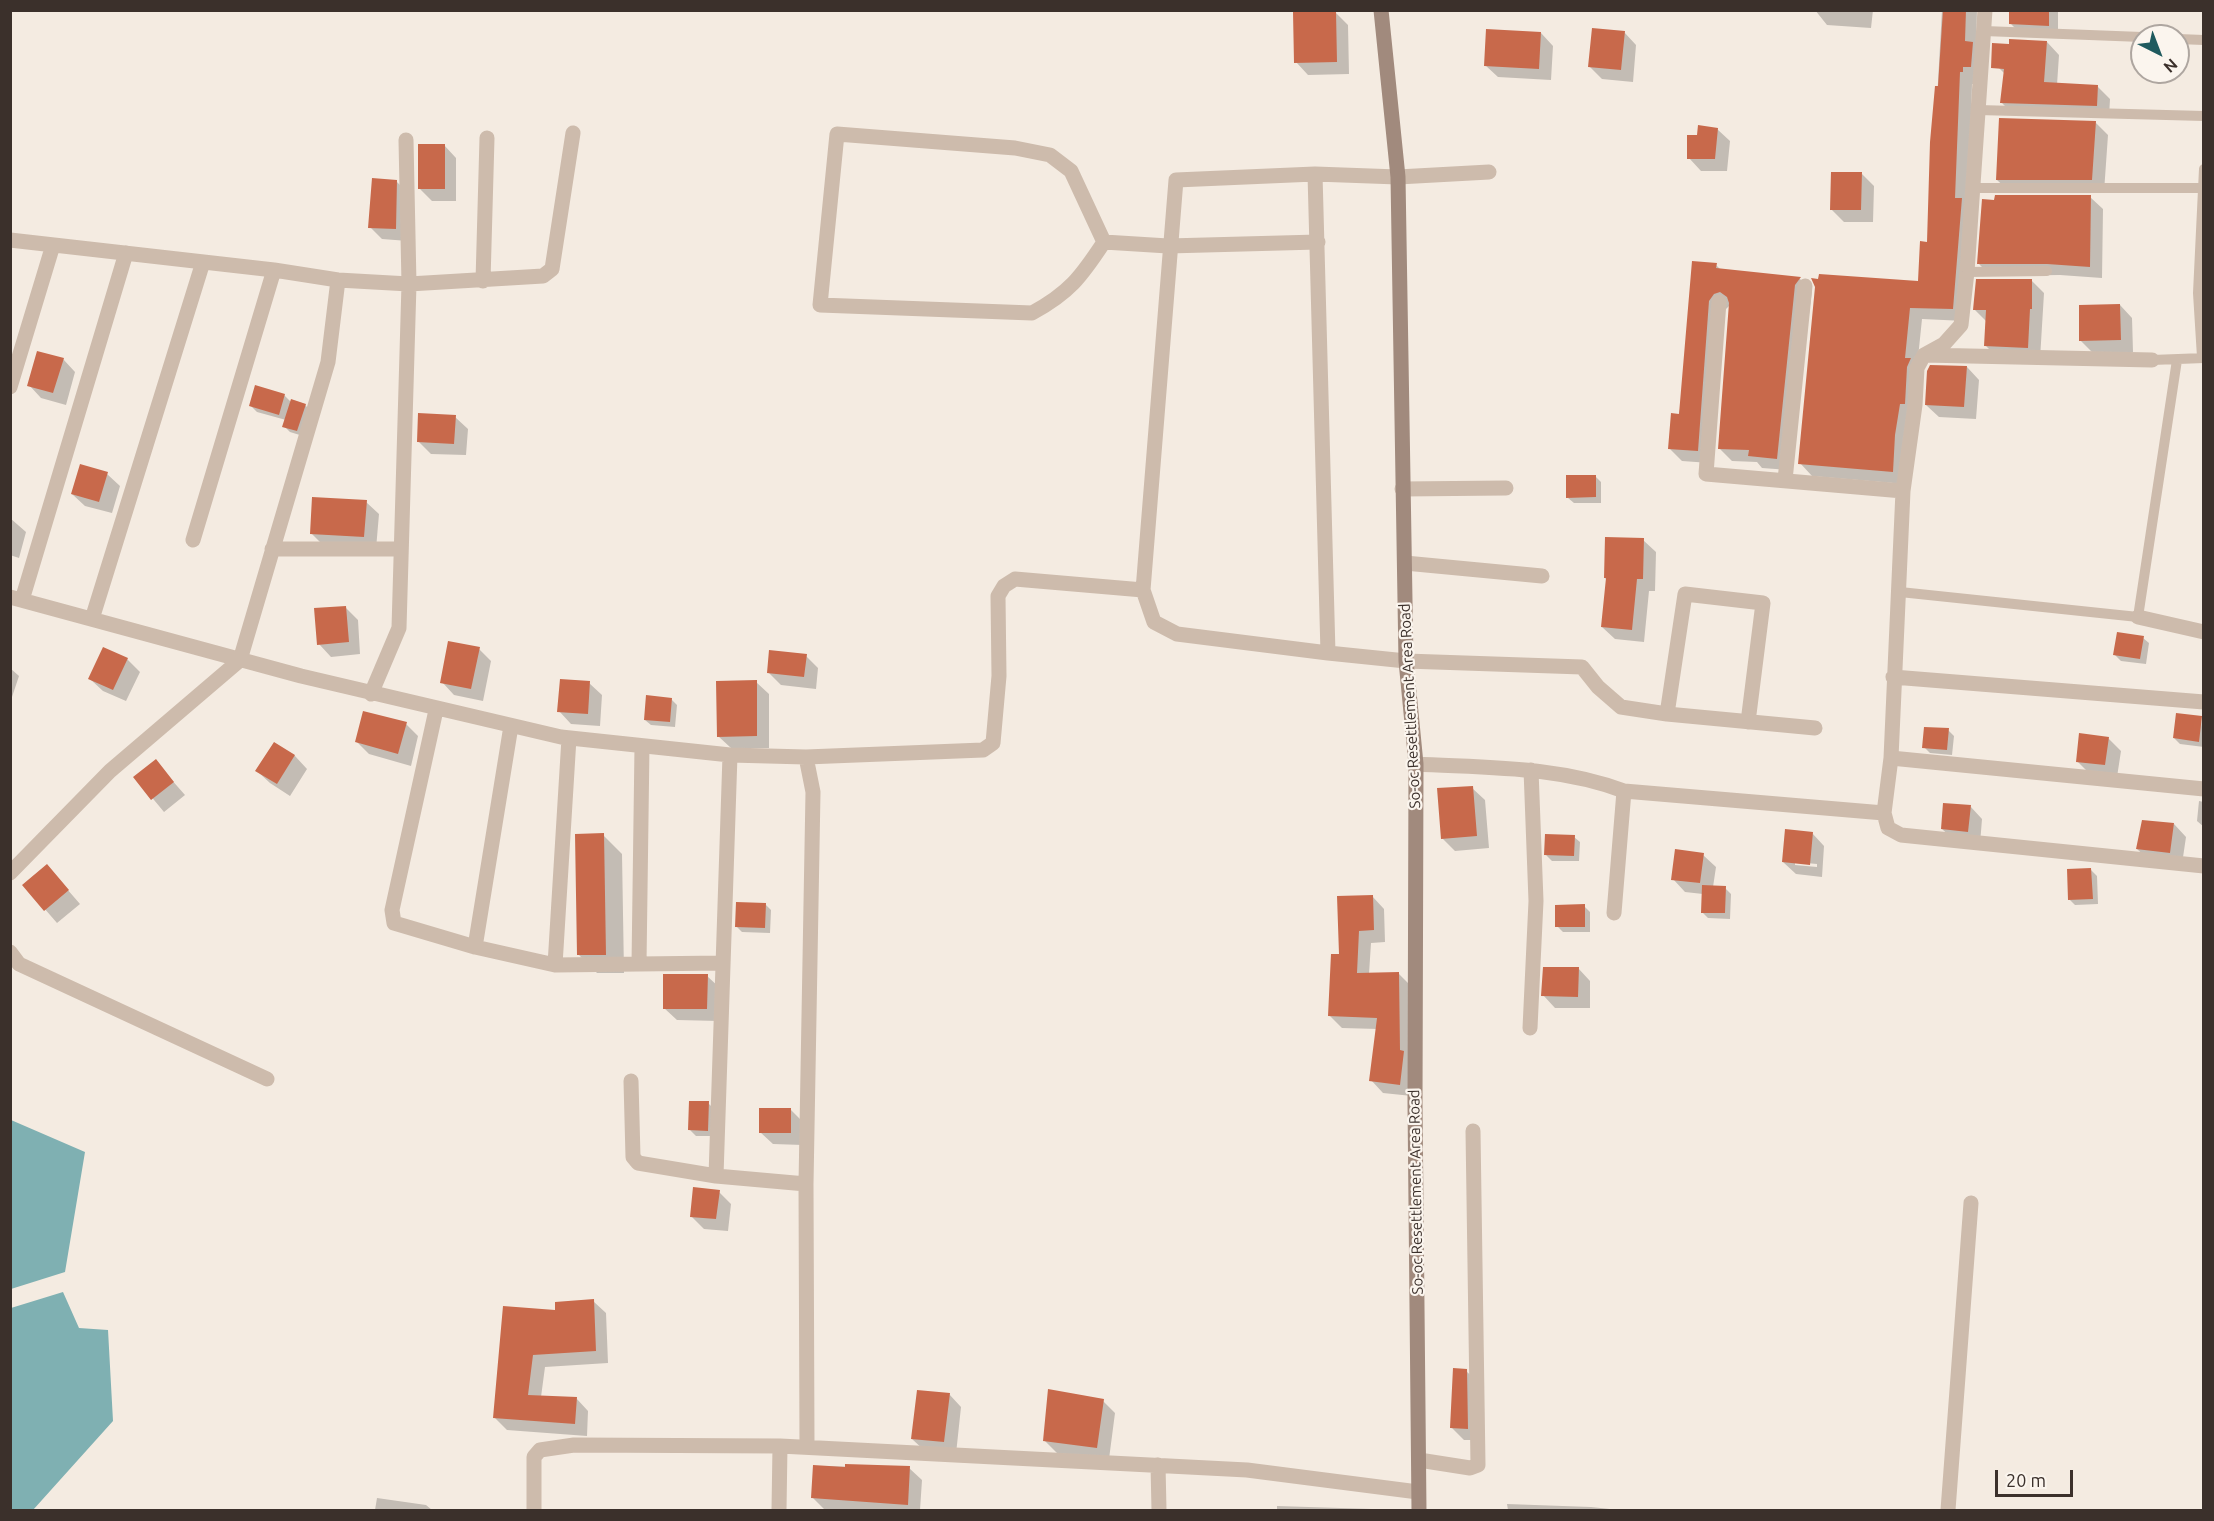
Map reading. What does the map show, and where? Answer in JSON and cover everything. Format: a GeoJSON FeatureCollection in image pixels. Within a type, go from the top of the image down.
{"type":"FeatureCollection","features":[{"type":"Feature","properties":{"kind":"street","name":"So-oc Resettlement Area Road"},"geometry":{"type":"LineString","coordinates":[[1381,10],[1398,177],[1406,661],[1416,764],[1415,1103],[1419,1510]]}},
{"type":"Feature","properties":{"kind":"street"},"geometry":{"type":"LineString","coordinates":[[1985,10],[1967,272],[1960,325],[1944,344],[1924,355],[1917,368],[1915,405],[1903,491],[1891,758],[1884,813],[1888,828],[1901,835],[2204,866]]}},
{"type":"Feature","properties":{"kind":"street"},"geometry":{"type":"LineString","coordinates":[[10,240],[274,270],[338,280],[409,284],[543,276],[552,269],[573,133]]}},
{"type":"Feature","properties":{"kind":"street"},"geometry":{"type":"LineString","coordinates":[[837,134],[1016,148],[1050,155],[1071,171],[1104,242],[1084,273],[1060,298],[1032,313],[820,305],[837,134]]}},
{"type":"Feature","properties":{"kind":"street"},"geometry":{"type":"LineString","coordinates":[[483,281],[487,138]]}},
{"type":"Feature","properties":{"kind":"street"},"geometry":{"type":"LineString","coordinates":[[371,694],[399,628],[409,284],[406,140]]}},
{"type":"Feature","properties":{"kind":"street"},"geometry":{"type":"LineString","coordinates":[[1489,172],[1398,177],[1315,174],[1176,180],[1168,246],[1143,590],[1154,622],[1177,634],[1328,653],[1406,661],[1582,667],[1598,687],[1621,707],[1667,714],[1815,728]]}},
{"type":"Feature","properties":{"kind":"street"},"geometry":{"type":"LineString","coordinates":[[1315,174],[1328,653]]}},
{"type":"Feature","properties":{"kind":"street"},"geometry":{"type":"LineString","coordinates":[[1104,242],[1168,246],[1318,242]]}},
{"type":"Feature","properties":{"kind":"street"},"geometry":{"type":"LineString","coordinates":[[10,387],[53,245]]}},
{"type":"Feature","properties":{"kind":"street"},"geometry":{"type":"LineString","coordinates":[[126,253],[16,599],[371,694],[569,738],[730,755],[806,757],[983,750],[993,743],[999,676],[998,596],[1004,586],[1015,579],[1143,590]]}},
{"type":"Feature","properties":{"kind":"street"},"geometry":{"type":"LineString","coordinates":[[92,619],[203,262]]}},
{"type":"Feature","properties":{"kind":"street"},"geometry":{"type":"LineString","coordinates":[[193,540],[274,270]]}},
{"type":"Feature","properties":{"kind":"street"},"geometry":{"type":"LineString","coordinates":[[10,873],[110,771],[240,660],[328,362],[338,280]]}},
{"type":"Feature","properties":{"kind":"street"},"geometry":{"type":"LineString","coordinates":[[1785,480],[1805,286]]}},
{"type":"Feature","properties":{"kind":"street"},"geometry":{"type":"LineString","coordinates":[[1719,302],[1706,474],[1903,491]]}},
{"type":"Feature","properties":{"kind":"street"},"geometry":{"type":"LineString","coordinates":[[1924,355],[2152,360]]}},
{"type":"Feature","properties":{"kind":"street"},"geometry":{"type":"LineString","coordinates":[[1402,489],[1506,488]]}},
{"type":"Feature","properties":{"kind":"street"},"geometry":{"type":"LineString","coordinates":[[272,549],[401,549]]}},
{"type":"Feature","properties":{"kind":"street"},"geometry":{"type":"LineString","coordinates":[[1405,563],[1542,576]]}},
{"type":"Feature","properties":{"kind":"street"},"geometry":{"type":"LineString","coordinates":[[1667,714],[1685,594],[1763,603],[1748,722]]}},
{"type":"Feature","properties":{"kind":"street"},"geometry":{"type":"LineString","coordinates":[[2138,617],[2204,632]]}},
{"type":"Feature","properties":{"kind":"street"},"geometry":{"type":"LineString","coordinates":[[1893,677],[2204,702]]}},
{"type":"Feature","properties":{"kind":"street"},"geometry":{"type":"LineString","coordinates":[[436,710],[392,919],[398,927],[555,965],[723,963]]}},
{"type":"Feature","properties":{"kind":"street"},"geometry":{"type":"LineString","coordinates":[[475,947],[511,726]]}},
{"type":"Feature","properties":{"kind":"street"},"geometry":{"type":"LineString","coordinates":[[555,965],[569,738]]}},
{"type":"Feature","properties":{"kind":"street"},"geometry":{"type":"LineString","coordinates":[[639,964],[642,746]]}},
{"type":"Feature","properties":{"kind":"street"},"geometry":{"type":"LineString","coordinates":[[716,1176],[730,755]]}},
{"type":"Feature","properties":{"kind":"street"},"geometry":{"type":"LineString","coordinates":[[806,757],[813,792],[806,1184],[807,1445]]}},
{"type":"Feature","properties":{"kind":"street"},"geometry":{"type":"LineString","coordinates":[[1891,758],[2204,789]]}},
{"type":"Feature","properties":{"kind":"street"},"geometry":{"type":"LineString","coordinates":[[1416,764],[1531,770],[1600,781],[1624,791],[1884,813]]}},
{"type":"Feature","properties":{"kind":"street"},"geometry":{"type":"LineString","coordinates":[[1530,1028],[1536,901],[1531,770]]}},
{"type":"Feature","properties":{"kind":"street"},"geometry":{"type":"LineString","coordinates":[[1614,914],[1624,791]]}},
{"type":"Feature","properties":{"kind":"street"},"geometry":{"type":"LineString","coordinates":[[10,952],[19,964],[267,1079]]}},
{"type":"Feature","properties":{"kind":"street"},"geometry":{"type":"LineString","coordinates":[[631,1081],[633,1157],[638,1163],[716,1176],[806,1184]]}},
{"type":"Feature","properties":{"kind":"street"},"geometry":{"type":"LineString","coordinates":[[1419,1460],[1470,1468],[1478,1465],[1473,1131]]}},
{"type":"Feature","properties":{"kind":"street"},"geometry":{"type":"LineString","coordinates":[[1948,1510],[1971,1203]]}},
{"type":"Feature","properties":{"kind":"street"},"geometry":{"type":"LineString","coordinates":[[534,1510],[534,1457],[540,1450],[574,1444],[807,1445],[1247,1470],[1418,1492]]}},
{"type":"Feature","properties":{"kind":"street"},"geometry":{"type":"LineString","coordinates":[[779,1510],[780,1446]]}},
{"type":"Feature","properties":{"kind":"street"},"geometry":{"type":"LineString","coordinates":[[1158,1466],[1159,1510]]}},
{"type":"Feature","properties":{"kind":"lane"},"geometry":{"type":"LineString","coordinates":[[1984,31],[2130,37]]}},
{"type":"Feature","properties":{"kind":"lane"},"geometry":{"type":"LineString","coordinates":[[1978,110],[2204,116]]}},
{"type":"Feature","properties":{"kind":"lane"},"geometry":{"type":"LineString","coordinates":[[2152,360],[2203,358],[2198,293],[2204,169]]}},
{"type":"Feature","properties":{"kind":"lane"},"geometry":{"type":"LineString","coordinates":[[1972,188],[2202,188]]}},
{"type":"Feature","properties":{"kind":"lane"},"geometry":{"type":"LineString","coordinates":[[1967,272],[2047,271]]}},
{"type":"Feature","properties":{"kind":"lane"},"geometry":{"type":"LineString","coordinates":[[1900,592],[2138,617],[2177,360]]}},
{"type":"Feature","properties":{"kind":"water"},"geometry":{"type":"Polygon","coordinates":[[[11,1120],[85,1152],[65,1272],[11,1289],[11,1120]]]}},
{"type":"Feature","properties":{"kind":"water"},"geometry":{"type":"Polygon","coordinates":[[[63,1292],[79,1328],[108,1330],[113,1421],[33,1510],[11,1510],[11,1308],[63,1292]]]}},
{"type":"Feature","properties":{"kind":"building"},"geometry":{"type":"Polygon","coordinates":[[[1943,10],[1966,10],[1965,41],[1973,42],[1971,67],[1963,67],[1963,72],[1960,72],[1955,198],[1962,198],[1953,309],[1910,308],[1905,358],[1911,358],[1907,367],[1905,404],[1900,404],[1895,435],[1893,472],[1798,464],[1815,287],[1811,278],[1818,279],[1819,274],[1918,281],[1920,241],[1927,242],[1930,142],[1935,86],[1938,86],[1943,10]]]}},
{"type":"Feature","properties":{"kind":"building"},"geometry":{"type":"Polygon","coordinates":[[[2009,10],[2049,10],[2049,26],[2009,24],[2009,10]]]}},
{"type":"Feature","properties":{"kind":"building"},"geometry":{"type":"Polygon","coordinates":[[[1336,11],[1337,62],[1294,63],[1293,12],[1336,11]]]}},
{"type":"Feature","properties":{"kind":"building"},"geometry":{"type":"Polygon","coordinates":[[[1592,28],[1625,31],[1621,70],[1588,67],[1592,28]]]}},
{"type":"Feature","properties":{"kind":"building"},"geometry":{"type":"Polygon","coordinates":[[[1486,29],[1541,32],[1539,69],[1484,66],[1486,29]]]}},
{"type":"Feature","properties":{"kind":"building"},"geometry":{"type":"Polygon","coordinates":[[[2009,39],[2047,41],[2044,82],[2098,85],[2097,106],[2000,103],[2004,69],[1991,68],[1992,43],[2009,44],[2009,39]]]}},
{"type":"Feature","properties":{"kind":"building"},"geometry":{"type":"Polygon","coordinates":[[[1999,118],[2096,121],[2092,180],[1996,180],[1999,118]]]}},
{"type":"Feature","properties":{"kind":"building"},"geometry":{"type":"Polygon","coordinates":[[[1698,125],[1718,128],[1715,159],[1687,159],[1687,135],[1697,135],[1698,125]]]}},
{"type":"Feature","properties":{"kind":"building"},"geometry":{"type":"Polygon","coordinates":[[[418,144],[445,144],[445,189],[418,189],[418,144]]]}},
{"type":"Feature","properties":{"kind":"building"},"geometry":{"type":"Polygon","coordinates":[[[1831,172],[1862,172],[1861,210],[1830,210],[1831,172]]]}},
{"type":"Feature","properties":{"kind":"building"},"geometry":{"type":"Polygon","coordinates":[[[372,178],[397,180],[396,229],[368,228],[372,178]]]}},
{"type":"Feature","properties":{"kind":"building"},"geometry":{"type":"Polygon","coordinates":[[[1995,195],[2091,195],[2090,267],[2047,264],[1977,264],[1982,199],[1994,200],[1995,195]]]}},
{"type":"Feature","properties":{"kind":"building"},"geometry":{"type":"Polygon","coordinates":[[[1692,261],[1717,263],[1716,268],[1801,277],[1795,285],[1777,459],[1748,456],[1749,450],[1718,449],[1729,303],[1727,297],[1720,292],[1714,294],[1709,301],[1698,451],[1668,449],[1671,413],[1679,414],[1692,261]]]}},
{"type":"Feature","properties":{"kind":"building"},"geometry":{"type":"Polygon","coordinates":[[[1976,279],[2032,279],[2028,348],[1984,346],[1986,310],[1973,310],[1976,279]]]}},
{"type":"Feature","properties":{"kind":"building"},"geometry":{"type":"Polygon","coordinates":[[[2120,304],[2121,340],[2079,341],[2079,305],[2120,304]]]}},
{"type":"Feature","properties":{"kind":"building"},"geometry":{"type":"Polygon","coordinates":[[[37,351],[64,358],[53,393],[27,386],[37,351]]]}},
{"type":"Feature","properties":{"kind":"building"},"geometry":{"type":"Polygon","coordinates":[[[1930,365],[1967,366],[1964,407],[1925,405],[1927,371],[1930,365]]]}},
{"type":"Feature","properties":{"kind":"building"},"geometry":{"type":"Polygon","coordinates":[[[255,385],[285,394],[279,415],[249,406],[255,385]]]}},
{"type":"Feature","properties":{"kind":"building"},"geometry":{"type":"Polygon","coordinates":[[[291,399],[306,404],[297,431],[282,427],[291,399]]]}},
{"type":"Feature","properties":{"kind":"building"},"geometry":{"type":"Polygon","coordinates":[[[418,413],[456,415],[454,444],[417,442],[418,413]]]}},
{"type":"Feature","properties":{"kind":"building"},"geometry":{"type":"Polygon","coordinates":[[[80,464],[108,472],[99,502],[71,494],[80,464]]]}},
{"type":"Feature","properties":{"kind":"building"},"geometry":{"type":"Polygon","coordinates":[[[1566,475],[1596,475],[1596,497],[1566,498],[1566,475]]]}},
{"type":"Feature","properties":{"kind":"building"},"geometry":{"type":"Polygon","coordinates":[[[312,497],[367,500],[364,537],[310,534],[312,497]]]}},
{"type":"Feature","properties":{"kind":"building"},"geometry":{"type":"Polygon","coordinates":[[[1605,537],[1644,538],[1643,579],[1637,579],[1632,630],[1601,627],[1606,578],[1604,578],[1605,537]]]}},
{"type":"Feature","properties":{"kind":"building"},"geometry":{"type":"Polygon","coordinates":[[[346,606],[349,642],[317,645],[314,608],[346,606]]]}},
{"type":"Feature","properties":{"kind":"building"},"geometry":{"type":"Polygon","coordinates":[[[2117,632],[2144,636],[2140,659],[2113,655],[2117,632]]]}},
{"type":"Feature","properties":{"kind":"building"},"geometry":{"type":"Polygon","coordinates":[[[448,641],[480,647],[471,689],[440,683],[448,641]]]}},
{"type":"Feature","properties":{"kind":"building"},"geometry":{"type":"Polygon","coordinates":[[[103,647],[128,658],[113,690],[88,679],[103,647]]]}},
{"type":"Feature","properties":{"kind":"building"},"geometry":{"type":"Polygon","coordinates":[[[769,650],[807,654],[804,677],[767,673],[769,650]]]}},
{"type":"Feature","properties":{"kind":"building"},"geometry":{"type":"Polygon","coordinates":[[[560,679],[590,681],[588,714],[557,712],[560,679]]]}},
{"type":"Feature","properties":{"kind":"building"},"geometry":{"type":"Polygon","coordinates":[[[757,680],[757,736],[717,737],[716,681],[757,680]]]}},
{"type":"Feature","properties":{"kind":"building"},"geometry":{"type":"Polygon","coordinates":[[[646,695],[672,698],[670,722],[644,720],[646,695]]]}},
{"type":"Feature","properties":{"kind":"building"},"geometry":{"type":"Polygon","coordinates":[[[363,711],[407,722],[398,754],[355,742],[363,711]]]}},
{"type":"Feature","properties":{"kind":"building"},"geometry":{"type":"Polygon","coordinates":[[[2176,713],[2202,716],[2199,742],[2173,738],[2176,713]]]}},
{"type":"Feature","properties":{"kind":"building"},"geometry":{"type":"Polygon","coordinates":[[[1924,727],[1949,728],[1947,750],[1922,748],[1924,727]]]}},
{"type":"Feature","properties":{"kind":"building"},"geometry":{"type":"Polygon","coordinates":[[[2079,733],[2109,737],[2105,765],[2076,762],[2079,733]]]}},
{"type":"Feature","properties":{"kind":"building"},"geometry":{"type":"Polygon","coordinates":[[[274,742],[295,755],[277,784],[255,771],[274,742]]]}},
{"type":"Feature","properties":{"kind":"building"},"geometry":{"type":"Polygon","coordinates":[[[156,759],[174,782],[151,800],[133,777],[156,759]]]}},
{"type":"Feature","properties":{"kind":"building"},"geometry":{"type":"Polygon","coordinates":[[[1473,786],[1477,836],[1441,839],[1437,788],[1473,786]]]}},
{"type":"Feature","properties":{"kind":"building"},"geometry":{"type":"Polygon","coordinates":[[[1943,803],[1971,805],[1968,832],[1941,829],[1943,803]]]}},
{"type":"Feature","properties":{"kind":"building"},"geometry":{"type":"Polygon","coordinates":[[[2142,820],[2174,823],[2170,853],[2136,849],[2142,820]]]}},
{"type":"Feature","properties":{"kind":"building"},"geometry":{"type":"Polygon","coordinates":[[[1785,829],[1813,832],[1810,865],[1782,862],[1785,829]]]}},
{"type":"Feature","properties":{"kind":"building"},"geometry":{"type":"Polygon","coordinates":[[[604,833],[606,955],[577,955],[575,834],[604,833]]]}},
{"type":"Feature","properties":{"kind":"building"},"geometry":{"type":"Polygon","coordinates":[[[1545,834],[1575,835],[1574,856],[1544,855],[1545,834]]]}},
{"type":"Feature","properties":{"kind":"building"},"geometry":{"type":"Polygon","coordinates":[[[1675,849],[1704,853],[1700,883],[1671,880],[1675,849]]]}},
{"type":"Feature","properties":{"kind":"building"},"geometry":{"type":"Polygon","coordinates":[[[47,864],[69,890],[44,911],[22,885],[47,864]]]}},
{"type":"Feature","properties":{"kind":"building"},"geometry":{"type":"Polygon","coordinates":[[[2091,868],[2093,899],[2068,900],[2067,869],[2091,868]]]}},
{"type":"Feature","properties":{"kind":"building"},"geometry":{"type":"Polygon","coordinates":[[[1702,885],[1726,886],[1725,913],[1701,913],[1702,885]]]}},
{"type":"Feature","properties":{"kind":"building"},"geometry":{"type":"Polygon","coordinates":[[[1373,895],[1374,930],[1359,931],[1357,973],[1399,972],[1400,1050],[1404,1051],[1400,1085],[1369,1081],[1377,1018],[1328,1016],[1331,954],[1339,954],[1337,896],[1373,895]]]}},
{"type":"Feature","properties":{"kind":"building"},"geometry":{"type":"Polygon","coordinates":[[[736,902],[766,903],[765,928],[735,927],[736,902]]]}},
{"type":"Feature","properties":{"kind":"building"},"geometry":{"type":"Polygon","coordinates":[[[1585,904],[1585,927],[1555,927],[1555,905],[1585,904]]]}},
{"type":"Feature","properties":{"kind":"building"},"geometry":{"type":"Polygon","coordinates":[[[1543,967],[1579,967],[1578,997],[1541,996],[1543,967]]]}},
{"type":"Feature","properties":{"kind":"building"},"geometry":{"type":"Polygon","coordinates":[[[663,974],[708,974],[707,1009],[663,1009],[663,974]]]}},
{"type":"Feature","properties":{"kind":"building"},"geometry":{"type":"Polygon","coordinates":[[[689,1101],[709,1101],[708,1131],[688,1130],[689,1101]]]}},
{"type":"Feature","properties":{"kind":"building"},"geometry":{"type":"Polygon","coordinates":[[[759,1108],[791,1108],[791,1133],[759,1133],[759,1108]]]}},
{"type":"Feature","properties":{"kind":"building"},"geometry":{"type":"Polygon","coordinates":[[[693,1187],[720,1190],[716,1219],[690,1217],[693,1187]]]}},
{"type":"Feature","properties":{"kind":"building"},"geometry":{"type":"Polygon","coordinates":[[[594,1299],[596,1351],[533,1355],[528,1395],[577,1397],[575,1424],[493,1418],[503,1306],[555,1310],[555,1302],[594,1299]]]}},
{"type":"Feature","properties":{"kind":"building"},"geometry":{"type":"Polygon","coordinates":[[[1453,1368],[1467,1369],[1468,1429],[1450,1428],[1453,1368]]]}},
{"type":"Feature","properties":{"kind":"building"},"geometry":{"type":"Polygon","coordinates":[[[1048,1389],[1104,1399],[1097,1448],[1043,1441],[1048,1389]]]}},
{"type":"Feature","properties":{"kind":"building"},"geometry":{"type":"Polygon","coordinates":[[[917,1390],[950,1393],[944,1442],[911,1439],[917,1390]]]}},
{"type":"Feature","properties":{"kind":"building"},"geometry":{"type":"Polygon","coordinates":[[[845,1464],[910,1466],[908,1505],[811,1498],[813,1465],[845,1467],[845,1464]]]}}]}
